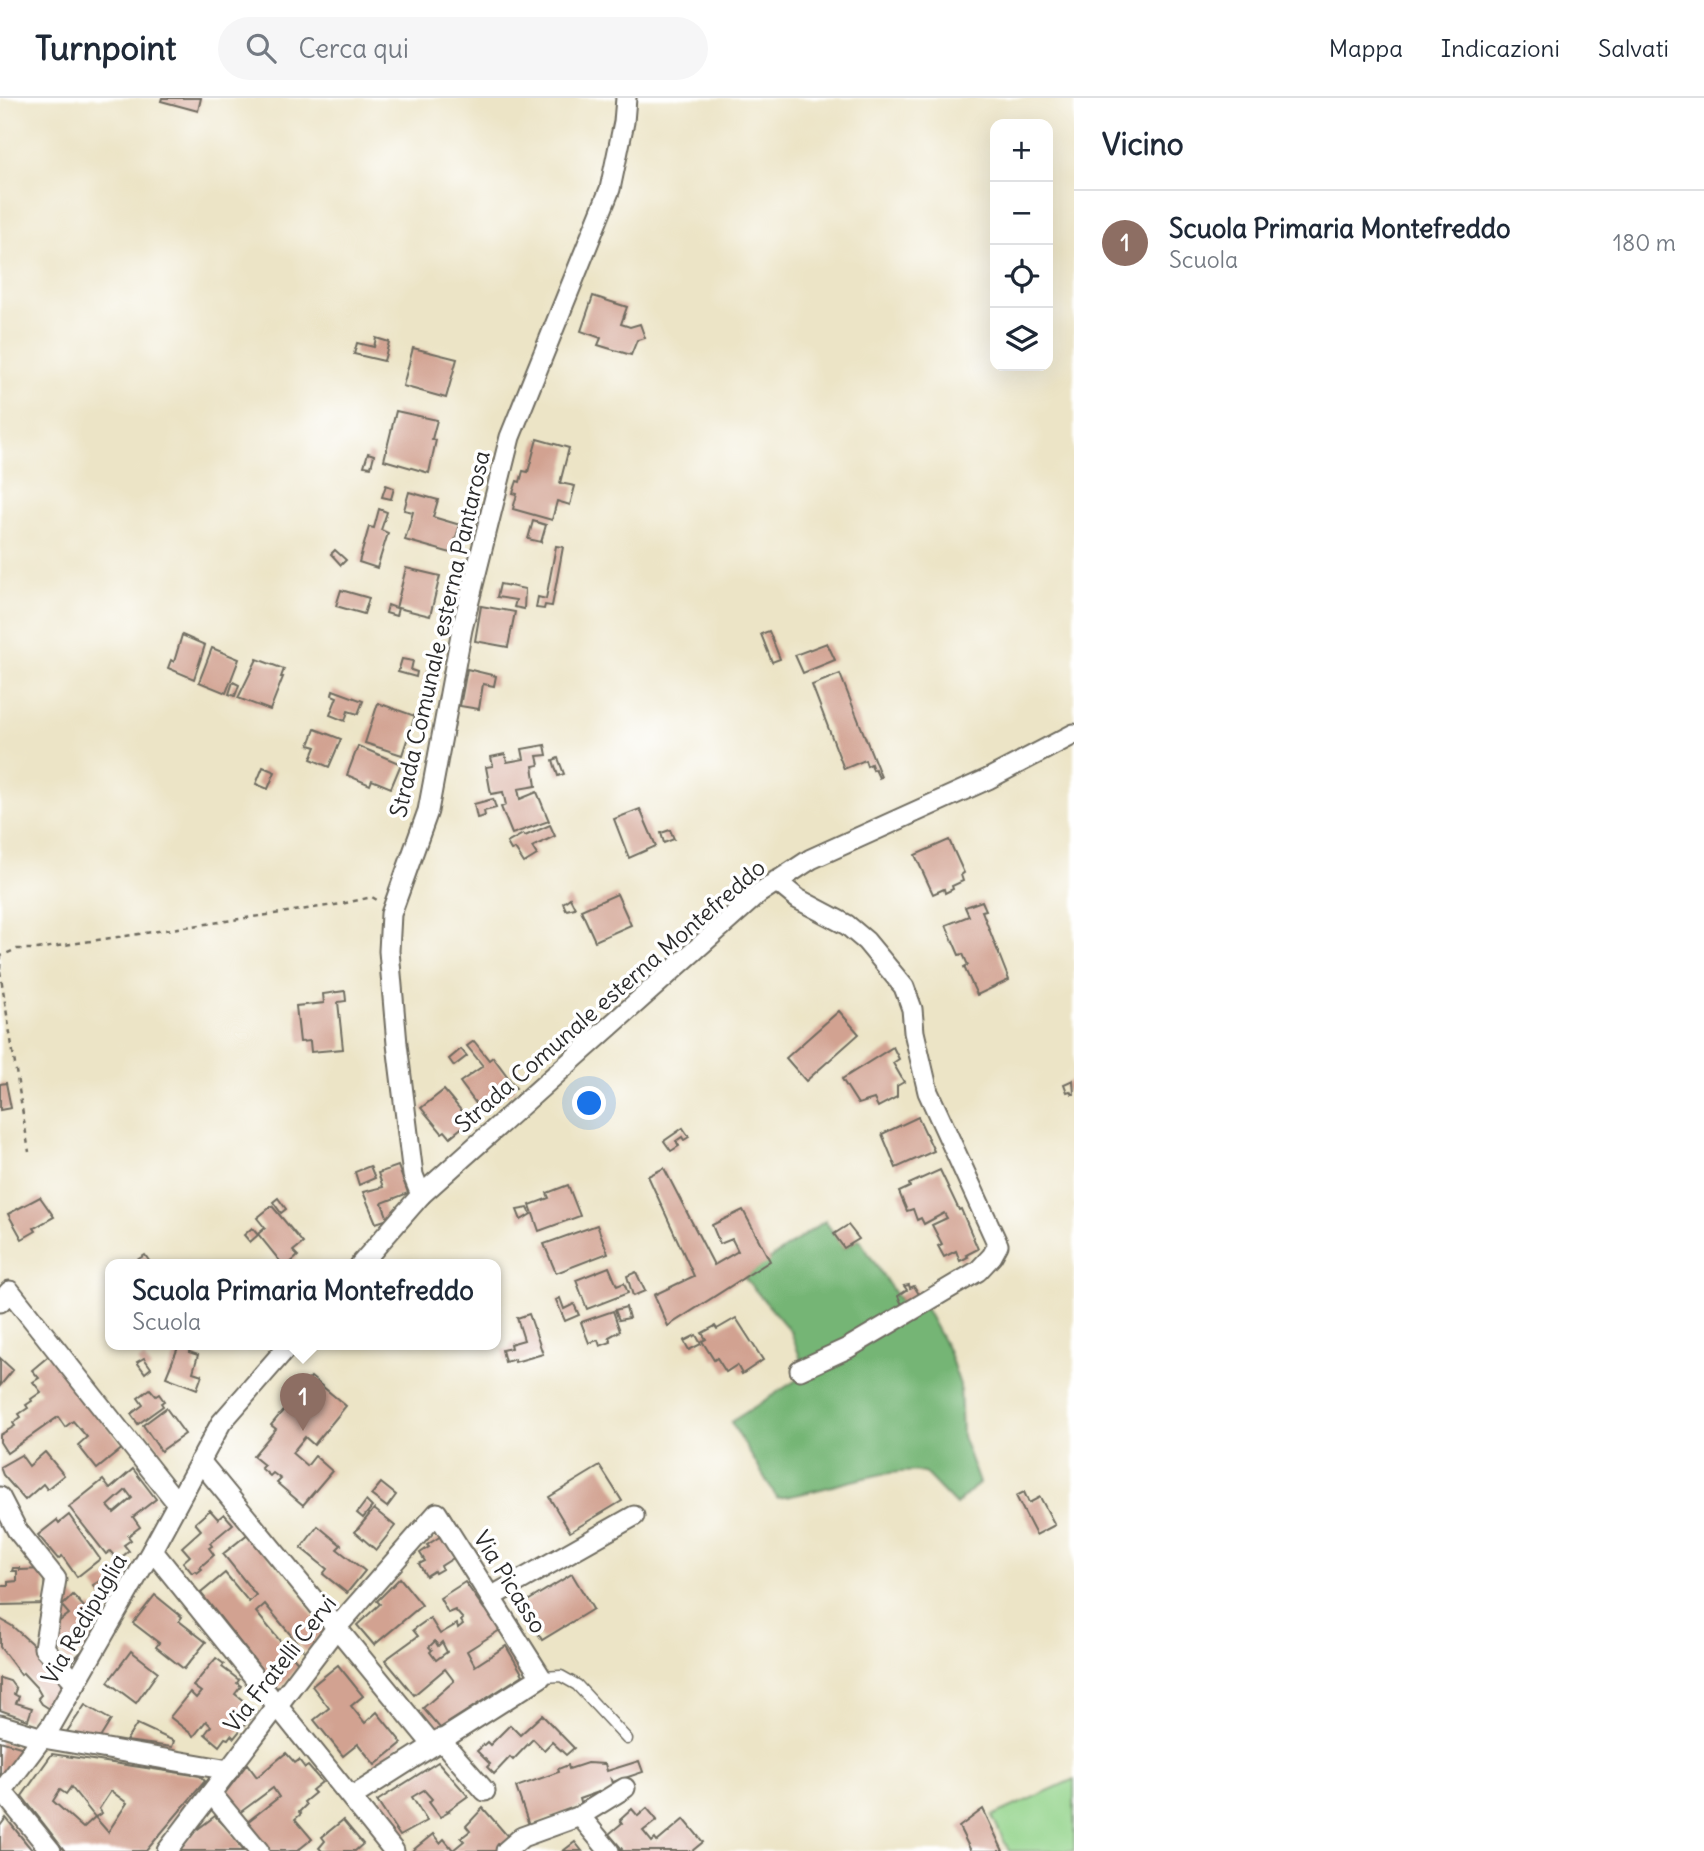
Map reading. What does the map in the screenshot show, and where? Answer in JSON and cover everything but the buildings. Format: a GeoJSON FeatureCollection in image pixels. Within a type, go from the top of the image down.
{"type":"FeatureCollection","features":[{"type":"Feature","properties":{"kind":"street","name":"Strada Comunale esterna Pantarosa"},"geometry":{"type":"LineString","coordinates":[[421,1195],[412,1174],[397,1044],[388,951],[391,914],[428,811],[462,629],[510,437],[610,189],[624,122],[626,98]]}},
{"type":"Feature","properties":{"kind":"street","name":"Strada Comunale esterna Montefreddo"},"geometry":{"type":"LineString","coordinates":[[365,1259],[421,1195],[717,929],[776,881],[811,859],[988,779],[1074,734]]}},
{"type":"Feature","properties":{"kind":"street"},"geometry":{"type":"LineString","coordinates":[[776,881],[798,899],[847,925],[866,941],[904,987],[912,1009],[914,1032],[928,1092],[998,1245],[992,1256],[978,1270],[848,1348],[800,1370]]}},
{"type":"Feature","properties":{"kind":"street"},"geometry":{"type":"LineString","coordinates":[[5,1297],[177,1503]]}},
{"type":"Feature","properties":{"kind":"street"},"geometry":{"type":"LineString","coordinates":[[285,1350],[221,1423],[200,1461],[436,1742],[485,1791]]}},
{"type":"Feature","properties":{"kind":"street","name":"Via Redipuglia"},"geometry":{"type":"LineString","coordinates":[[1,1793],[43,1738],[76,1683],[200,1461]]}},
{"type":"Feature","properties":{"kind":"street"},"geometry":{"type":"LineString","coordinates":[[0,1497],[17,1530],[56,1579],[44,1648],[76,1683]]}},
{"type":"Feature","properties":{"kind":"street","name":"Via Fratelli Cervi"},"geometry":{"type":"LineString","coordinates":[[167,1851],[337,1627],[437,1513]]}},
{"type":"Feature","properties":{"kind":"street","name":"Via Picasso"},"geometry":{"type":"LineString","coordinates":[[437,1513],[541,1677]]}},
{"type":"Feature","properties":{"kind":"street"},"geometry":{"type":"LineString","coordinates":[[491,1597],[634,1516]]}},
{"type":"Feature","properties":{"kind":"street"},"geometry":{"type":"LineString","coordinates":[[152,1550],[394,1851]]}},
{"type":"Feature","properties":{"kind":"street"},"geometry":{"type":"LineString","coordinates":[[352,1797],[541,1677]]}},
{"type":"Feature","properties":{"kind":"street"},"geometry":{"type":"LineString","coordinates":[[0,1725],[43,1738],[229,1770]]}},
{"type":"Feature","properties":{"kind":"street"},"geometry":{"type":"LineString","coordinates":[[506,1851],[522,1837],[580,1816],[625,1788]]}},
{"type":"Feature","properties":{"kind":"street"},"geometry":{"type":"LineString","coordinates":[[1,1793],[51,1851]]}},
{"type":"Feature","properties":{"kind":"street"},"geometry":{"type":"LineString","coordinates":[[211,1793],[259,1851]]}},
{"type":"Feature","properties":{"kind":"street"},"geometry":{"type":"LineString","coordinates":[[580,1816],[609,1851]]}},
{"type":"Feature","properties":{"kind":"lane"},"geometry":{"type":"LineString","coordinates":[[541,1677],[561,1676],[577,1685],[627,1740]]}},
{"type":"Feature","properties":{"kind":"path"},"geometry":{"type":"LineString","coordinates":[[29,1152],[0,970],[1,957],[18,949],[37,949],[328,906],[372,897],[393,906]]}},
{"type":"Feature","properties":{"kind":"green space"},"geometry":{"type":"Polygon","coordinates":[[[825,1221],[844,1248],[859,1239],[903,1306],[924,1306],[948,1350],[960,1385],[962,1436],[979,1483],[956,1505],[924,1472],[869,1477],[777,1498],[731,1422],[809,1372],[801,1360],[791,1332],[744,1277],[825,1221]]]}},
{"type":"Feature","properties":{"kind":"green space"},"geometry":{"type":"Polygon","coordinates":[[[1074,1779],[1074,1851],[1009,1851],[992,1816],[1074,1779]]]}},
{"type":"Feature","properties":{"kind":"place","name":"Scuola Primaria Montefreddo"},"geometry":{"type":"Point","coordinates":[303,1431]}}]}
